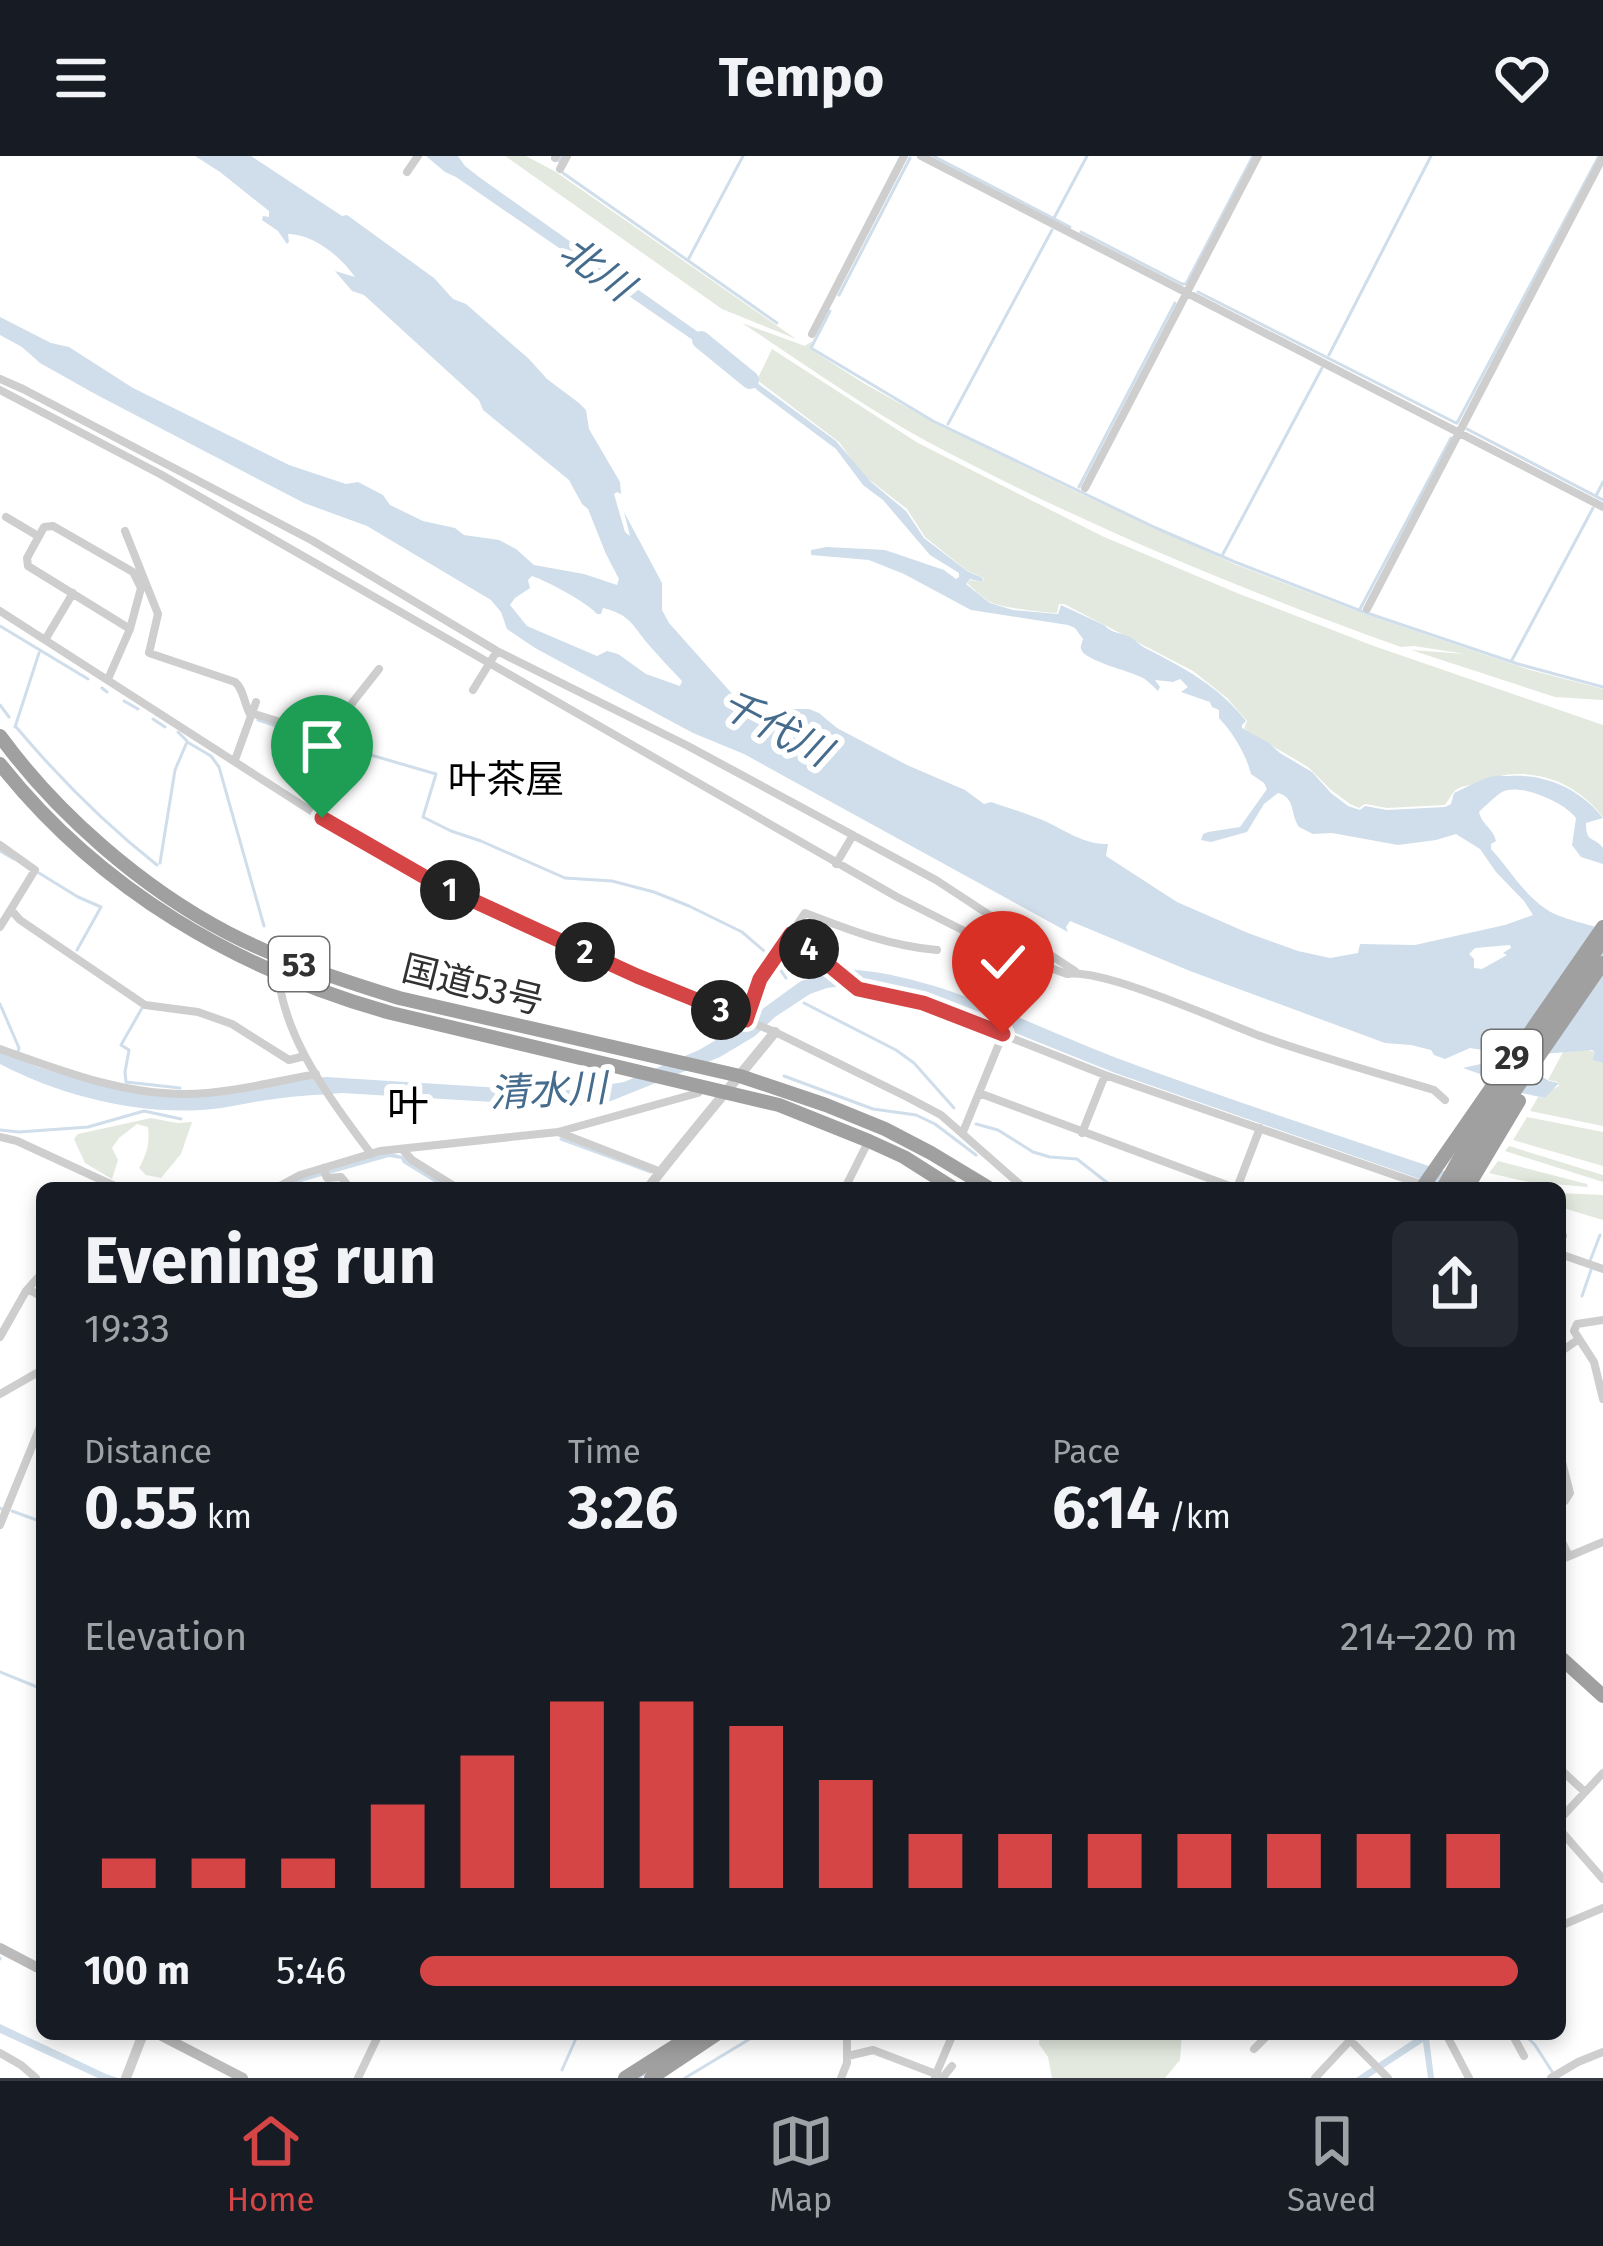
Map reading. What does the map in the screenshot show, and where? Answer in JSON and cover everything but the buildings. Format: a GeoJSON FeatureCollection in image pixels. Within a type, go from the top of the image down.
{"type":"FeatureCollection","features":[{"type":"Feature","properties":{"kind":"highway","name":"国道53号"},"geometry":{"type":"LineString","coordinates":[[0,736],[4,763],[83,852],[141,898],[277,975],[391,1012],[728,1090],[816,1118],[904,1157],[944,1182]]}},
{"type":"Feature","properties":{"kind":"highway","name":"国道53号"},"geometry":{"type":"LineString","coordinates":[[4,763],[177,902],[277,956],[399,998],[740,1076],[885,1129],[979,1182]]}},
{"type":"Feature","properties":{"kind":"highway","name":"29"},"geometry":{"type":"LineString","coordinates":[[1426,1182],[1603,927]]}},
{"type":"Feature","properties":{"kind":"highway","name":"29"},"geometry":{"type":"LineString","coordinates":[[1451,1182],[1477,1127],[1603,940]]}},
{"type":"Feature","properties":{"kind":"highway","name":"29"},"geometry":{"type":"LineString","coordinates":[[1452,1182],[1603,963]]}},
{"type":"Feature","properties":{"kind":"highway","name":"29"},"geometry":{"type":"LineString","coordinates":[[1471,1182],[1579,998]]}},
{"type":"Feature","properties":{"kind":"highway"},"geometry":{"type":"LineString","coordinates":[[1566,1662],[1603,1696]]}},
{"type":"Feature","properties":{"kind":"highway"},"geometry":{"type":"LineString","coordinates":[[625,2078],[682,2040]]}},
{"type":"Feature","properties":{"kind":"highway"},"geometry":{"type":"LineString","coordinates":[[651,2078],[708,2040]]}},
{"type":"Feature","properties":{"kind":"main road"},"geometry":{"type":"LineString","coordinates":[[0,1948],[36,1967]]}},
{"type":"Feature","properties":{"kind":"main road"},"geometry":{"type":"LineString","coordinates":[[170,2040],[243,2078]]}},
{"type":"Feature","properties":{"kind":"street"},"geometry":{"type":"LineString","coordinates":[[560,169],[567,156]]}},
{"type":"Feature","properties":{"kind":"street"},"geometry":{"type":"LineString","coordinates":[[812,334],[904,156]]}},
{"type":"Feature","properties":{"kind":"street"},"geometry":{"type":"LineString","coordinates":[[921,156],[1603,507]]}},
{"type":"Feature","properties":{"kind":"street"},"geometry":{"type":"LineString","coordinates":[[1085,488],[1258,156]]}},
{"type":"Feature","properties":{"kind":"street"},"geometry":{"type":"LineString","coordinates":[[1367,608],[1603,157]]}},
{"type":"Feature","properties":{"kind":"street"},"geometry":{"type":"LineString","coordinates":[[407,172],[417,158]]}},
{"type":"Feature","properties":{"kind":"street"},"geometry":{"type":"LineString","coordinates":[[0,380],[313,542],[497,651],[688,746],[936,880],[1077,972],[1434,1090],[1445,1100]]}},
{"type":"Feature","properties":{"kind":"street"},"geometry":{"type":"LineString","coordinates":[[0,390],[160,474],[897,898],[1004,951],[1067,974],[1077,972]]}},
{"type":"Feature","properties":{"kind":"street"},"geometry":{"type":"LineString","coordinates":[[6,518],[38,536]]}},
{"type":"Feature","properties":{"kind":"street"},"geometry":{"type":"LineString","coordinates":[[108,679],[130,629],[141,588],[133,572],[53,526],[44,527],[27,558],[28,566],[130,629]]}},
{"type":"Feature","properties":{"kind":"street"},"geometry":{"type":"LineString","coordinates":[[125,531],[158,614],[149,653],[235,682],[251,714],[326,736],[379,669]]}},
{"type":"Feature","properties":{"kind":"street"},"geometry":{"type":"LineString","coordinates":[[45,640],[73,593]]}},
{"type":"Feature","properties":{"kind":"street"},"geometry":{"type":"LineString","coordinates":[[0,611],[339,830],[437,884],[637,976],[775,1032],[941,1115],[1017,1182]]}},
{"type":"Feature","properties":{"kind":"street"},"geometry":{"type":"LineString","coordinates":[[473,690],[497,651]]}},
{"type":"Feature","properties":{"kind":"street"},"geometry":{"type":"LineString","coordinates":[[235,760],[256,702]]}},
{"type":"Feature","properties":{"kind":"street"},"geometry":{"type":"LineString","coordinates":[[836,864],[854,835]]}},
{"type":"Feature","properties":{"kind":"street"},"geometry":{"type":"LineString","coordinates":[[0,845],[35,869],[0,927]]}},
{"type":"Feature","properties":{"kind":"street"},"geometry":{"type":"LineString","coordinates":[[12,910],[145,1005],[197,1012],[232,1024],[290,1060],[305,1056]]}},
{"type":"Feature","properties":{"kind":"street"},"geometry":{"type":"LineString","coordinates":[[746,1020],[760,979],[805,913],[881,941],[937,950]]}},
{"type":"Feature","properties":{"kind":"street"},"geometry":{"type":"LineString","coordinates":[[791,934],[858,989],[923,1003],[1105,1075],[1415,1182]]}},
{"type":"Feature","properties":{"kind":"street"},"geometry":{"type":"LineString","coordinates":[[277,956],[277,975],[305,1056],[371,1154]]}},
{"type":"Feature","properties":{"kind":"street"},"geometry":{"type":"LineString","coordinates":[[653,1182],[775,1032]]}},
{"type":"Feature","properties":{"kind":"street"},"geometry":{"type":"LineString","coordinates":[[963,1132],[1003,1034]]}},
{"type":"Feature","properties":{"kind":"street"},"geometry":{"type":"LineString","coordinates":[[0,1048],[80,1078],[180,1094],[316,1074]]}},
{"type":"Feature","properties":{"kind":"street"},"geometry":{"type":"LineString","coordinates":[[1082,1133],[1105,1075]]}},
{"type":"Feature","properties":{"kind":"street"},"geometry":{"type":"LineString","coordinates":[[293,1182],[371,1154],[558,1132],[698,1093]]}},
{"type":"Feature","properties":{"kind":"street"},"geometry":{"type":"LineString","coordinates":[[979,1094],[1219,1182]]}},
{"type":"Feature","properties":{"kind":"street"},"geometry":{"type":"LineString","coordinates":[[1238,1182],[1260,1127]]}},
{"type":"Feature","properties":{"kind":"street"},"geometry":{"type":"LineString","coordinates":[[558,1132],[661,1172]]}},
{"type":"Feature","properties":{"kind":"street"},"geometry":{"type":"LineString","coordinates":[[0,1137],[105,1182]]}},
{"type":"Feature","properties":{"kind":"street"},"geometry":{"type":"LineString","coordinates":[[848,1182],[869,1141]]}},
{"type":"Feature","properties":{"kind":"street"},"geometry":{"type":"LineString","coordinates":[[403,1150],[447,1182]]}},
{"type":"Feature","properties":{"kind":"street"},"geometry":{"type":"LineString","coordinates":[[323,1168],[327,1178],[336,1176],[345,1182]]}},
{"type":"Feature","properties":{"kind":"street"},"geometry":{"type":"LineString","coordinates":[[1566,1256],[1603,1270]]}},
{"type":"Feature","properties":{"kind":"street"},"geometry":{"type":"LineString","coordinates":[[0,1337],[36,1280]]}},
{"type":"Feature","properties":{"kind":"street"},"geometry":{"type":"LineString","coordinates":[[28,1289],[36,1294]]}},
{"type":"Feature","properties":{"kind":"street"},"geometry":{"type":"LineString","coordinates":[[1602,1395],[1594,1361],[1574,1331],[1577,1324],[1603,1320]]}},
{"type":"Feature","properties":{"kind":"street"},"geometry":{"type":"LineString","coordinates":[[1566,1348],[1579,1339]]}},
{"type":"Feature","properties":{"kind":"street"},"geometry":{"type":"LineString","coordinates":[[0,1394],[36,1373]]}},
{"type":"Feature","properties":{"kind":"street"},"geometry":{"type":"LineString","coordinates":[[0,1525],[36,1437]]}},
{"type":"Feature","properties":{"kind":"street"},"geometry":{"type":"LineString","coordinates":[[1566,1558],[1603,1542]]}},
{"type":"Feature","properties":{"kind":"street"},"geometry":{"type":"LineString","coordinates":[[1566,1813],[1603,1773]]}},
{"type":"Feature","properties":{"kind":"street"},"geometry":{"type":"LineString","coordinates":[[1566,1775],[1585,1792]]}},
{"type":"Feature","properties":{"kind":"street"},"geometry":{"type":"LineString","coordinates":[[1566,1836],[1603,1879]]}},
{"type":"Feature","properties":{"kind":"street"},"geometry":{"type":"LineString","coordinates":[[1566,1923],[1603,1908]]}},
{"type":"Feature","properties":{"kind":"street"},"geometry":{"type":"LineString","coordinates":[[126,2077],[141,2040]]}},
{"type":"Feature","properties":{"kind":"street"},"geometry":{"type":"LineString","coordinates":[[358,2078],[377,2040]]}},
{"type":"Feature","properties":{"kind":"street"},"geometry":{"type":"LineString","coordinates":[[842,2078],[847,2040]]}},
{"type":"Feature","properties":{"kind":"street"},"geometry":{"type":"LineString","coordinates":[[933,2076],[950,2040]]}},
{"type":"Feature","properties":{"kind":"street"},"geometry":{"type":"LineString","coordinates":[[1316,2078],[1350,2040]]}},
{"type":"Feature","properties":{"kind":"street"},"geometry":{"type":"LineString","coordinates":[[1356,2040],[1388,2078]]}},
{"type":"Feature","properties":{"kind":"street"},"geometry":{"type":"LineString","coordinates":[[1449,2040],[1469,2078]]}},
{"type":"Feature","properties":{"kind":"street"},"geometry":{"type":"LineString","coordinates":[[1515,2040],[1524,2056]]}},
{"type":"Feature","properties":{"kind":"street"},"geometry":{"type":"LineString","coordinates":[[848,2056],[873,2050],[933,2076],[944,2076],[952,2066]]}},
{"type":"Feature","properties":{"kind":"street"},"geometry":{"type":"LineString","coordinates":[[1551,2078],[1603,2052]]}},
{"type":"Feature","properties":{"kind":"street"},"geometry":{"type":"LineString","coordinates":[[0,2053],[36,2078]]}},
{"type":"Feature","properties":{"kind":"shaded area"},"geometry":{"type":"Polygon","coordinates":[[[505,156],[526,156],[556,172],[796,339],[722,309],[505,156]]]}},
{"type":"Feature","properties":{"kind":"shaded area"},"geometry":{"type":"Polygon","coordinates":[[[742,323],[805,346],[812,341],[810,349],[933,422],[1234,564],[1530,670],[1603,689],[1603,700],[1555,697],[1411,650],[1466,654],[1401,647],[1161,553],[928,442],[742,323]]]}},
{"type":"Feature","properties":{"kind":"shaded area"},"geometry":{"type":"Polygon","coordinates":[[[772,349],[918,443],[1102,536],[1371,645],[1603,725],[1603,817],[1561,783],[1527,774],[1460,788],[1445,805],[1387,808],[1365,804],[1359,808],[1308,767],[1244,729],[1247,721],[1227,698],[1193,671],[1064,604],[1059,604],[1057,613],[990,602],[967,583],[984,578],[966,570],[925,537],[907,509],[863,475],[839,442],[757,380],[772,349]]]}},
{"type":"Feature","properties":{"kind":"shaded area"},"geometry":{"type":"Polygon","coordinates":[[[1563,1052],[1595,1052],[1592,1060],[1603,1063],[1603,1126],[1530,1111],[1538,1097],[1545,1098],[1559,1086],[1548,1080],[1563,1052]]]}},
{"type":"Feature","properties":{"kind":"shaded area"},"geometry":{"type":"Polygon","coordinates":[[[1527,1117],[1603,1132],[1603,1166],[1513,1140],[1527,1117]]]}},
{"type":"Feature","properties":{"kind":"shaded area"},"geometry":{"type":"Polygon","coordinates":[[[151,1118],[192,1122],[181,1154],[161,1178],[139,1168],[149,1132],[148,1127],[137,1124],[112,1148],[118,1160],[112,1179],[85,1163],[74,1139],[78,1134],[151,1118]]]}},
{"type":"Feature","properties":{"kind":"shaded area"},"geometry":{"type":"Polygon","coordinates":[[[1509,1146],[1603,1175],[1603,1182],[1505,1151],[1509,1146]]]}},
{"type":"Feature","properties":{"kind":"shaded area"},"geometry":{"type":"Polygon","coordinates":[[[1498,1161],[1588,1187],[1528,1182],[1489,1173],[1498,1161]]]}},
{"type":"Feature","properties":{"kind":"shaded area"},"geometry":{"type":"Polygon","coordinates":[[[1566,1193],[1603,1195],[1603,1220],[1566,1209],[1566,1193]]]}},
{"type":"Feature","properties":{"kind":"shaded area"},"geometry":{"type":"Polygon","coordinates":[[[1039,2040],[1182,2040],[1180,2060],[1165,2078],[1052,2078],[1048,2057],[1039,2040]]]}},
{"type":"Feature","properties":{"kind":"water","name":"千代川"},"geometry":{"type":"Polygon","coordinates":[[[195,156],[251,156],[347,215],[434,278],[453,299],[466,304],[586,410],[589,429],[620,482],[621,494],[614,494],[625,532],[630,536],[624,512],[662,583],[662,610],[735,697],[790,721],[793,709],[809,709],[984,804],[991,802],[1080,838],[1108,844],[1106,856],[1177,902],[1248,933],[1330,958],[1358,953],[1360,944],[1415,945],[1533,915],[1480,849],[1456,834],[1398,845],[1313,834],[1299,827],[1290,803],[1278,793],[1264,804],[1247,832],[1211,842],[1201,840],[1208,832],[1240,827],[1267,789],[1251,774],[1219,710],[1181,692],[1188,687],[1180,679],[1155,680],[1158,691],[1143,678],[1090,658],[1081,649],[1083,639],[1068,625],[971,610],[869,560],[811,555],[811,550],[827,547],[885,550],[959,577],[930,555],[883,500],[863,485],[836,449],[757,390],[749,377],[836,441],[871,482],[906,511],[924,538],[983,578],[966,584],[990,603],[1058,614],[1061,605],[1130,637],[1213,688],[1246,721],[1242,728],[1312,772],[1348,806],[1360,810],[1365,806],[1387,810],[1445,807],[1454,793],[1497,776],[1536,778],[1573,791],[1603,818],[1586,823],[1586,830],[1603,848],[1603,864],[1581,857],[1572,845],[1576,818],[1542,796],[1510,790],[1479,812],[1496,841],[1491,849],[1530,896],[1558,915],[1603,929],[1603,1063],[1592,1060],[1592,1050],[1530,1055],[1528,1067],[1559,1083],[1545,1098],[1484,1085],[1480,1074],[1463,1068],[1496,1064],[1496,1052],[1470,1048],[1445,1059],[1431,1050],[1385,1043],[1070,921],[1068,932],[744,754],[693,733],[535,648],[507,629],[491,600],[367,526],[304,503],[97,395],[0,335],[0,317],[69,347],[133,388],[289,465],[346,484],[358,482],[423,521],[455,528],[464,535],[499,540],[534,565],[617,585],[619,579],[588,509],[569,480],[483,410],[479,400],[364,295],[352,291],[335,271],[355,277],[335,255],[298,235],[288,234],[287,244],[262,220],[269,217],[269,211],[195,156]],[[532,576],[530,588],[510,605],[527,626],[597,656],[607,651],[618,654],[646,674],[680,686],[682,681],[625,617],[603,608],[597,614],[532,576]],[[1510,945],[1475,948],[1469,954],[1474,968],[1482,969],[1507,955],[1503,953],[1510,945]]]}},
{"type":"Feature","properties":{"kind":"water"},"geometry":{"type":"Polygon","coordinates":[[[426,156],[458,156],[479,177],[722,349],[719,358],[445,172],[426,156]]]}},
{"type":"Feature","properties":{"kind":"water","name":"清水川"},"geometry":{"type":"Polygon","coordinates":[[[846,969],[949,991],[1161,1074],[1477,1182],[1429,1182],[1115,1073],[924,998],[866,983],[810,994],[720,1057],[611,1101],[577,1105],[342,1093],[209,1109],[150,1109],[72,1093],[0,1064],[0,1051],[80,1080],[159,1095],[326,1077],[574,1090],[624,1082],[699,1050],[801,981],[846,969]]]}},
{"type":"Feature","properties":{"kind":"water"},"geometry":{"type":"Polygon","coordinates":[[[377,1154],[403,1156],[443,1182],[434,1182],[401,1159],[389,1157],[293,1182],[299,1179],[377,1154]]]}},
{"type":"Feature","properties":{"kind":"water"},"geometry":{"type":"Polygon","coordinates":[[[0,2024],[118,2078],[98,2078],[0,2033],[0,2024]]]}},
{"type":"Feature","properties":{"kind":"water"},"geometry":{"type":"Polygon","coordinates":[[[1413,2040],[1429,2040],[1434,2078],[1428,2078],[1423,2042],[1368,2078],[1356,2078],[1413,2040]]]}},
{"type":"Feature","properties":{"kind":"waterway"},"geometry":{"type":"LineString","coordinates":[[559,161],[561,156]]}},
{"type":"Feature","properties":{"kind":"waterway"},"geometry":{"type":"LineString","coordinates":[[688,260],[743,156]]}},
{"type":"Feature","properties":{"kind":"waterway"},"geometry":{"type":"LineString","coordinates":[[933,156],[1070,227]]}},
{"type":"Feature","properties":{"kind":"waterway"},"geometry":{"type":"LineString","coordinates":[[1054,218],[1087,156]]}},
{"type":"Feature","properties":{"kind":"waterway"},"geometry":{"type":"LineString","coordinates":[[1081,232],[1186,284],[1253,156]]}},
{"type":"Feature","properties":{"kind":"waterway"},"geometry":{"type":"LineString","coordinates":[[1329,355],[1431,156]]}},
{"type":"Feature","properties":{"kind":"waterway"},"geometry":{"type":"LineString","coordinates":[[1457,423],[1599,156]]}},
{"type":"Feature","properties":{"kind":"waterway"},"geometry":{"type":"LineString","coordinates":[[839,295],[910,158]]}},
{"type":"Feature","properties":{"kind":"waterway"},"geometry":{"type":"LineString","coordinates":[[563,173],[777,323]]}},
{"type":"Feature","properties":{"kind":"waterway"},"geometry":{"type":"LineString","coordinates":[[948,424],[1052,230]]}},
{"type":"Feature","properties":{"kind":"waterway"},"geometry":{"type":"LineString","coordinates":[[1198,292],[1456,423]]}},
{"type":"Feature","properties":{"kind":"waterway"},"geometry":{"type":"LineString","coordinates":[[1079,487],[1175,303]]}},
{"type":"Feature","properties":{"kind":"waterway"},"geometry":{"type":"LineString","coordinates":[[830,311],[811,348],[933,421],[1235,562],[1361,611],[1603,687]]}},
{"type":"Feature","properties":{"kind":"waterway","name":"北川"},"geometry":{"type":"LineString","coordinates":[[701,340],[750,380]]}},
{"type":"Feature","properties":{"kind":"waterway"},"geometry":{"type":"LineString","coordinates":[[1223,554],[1322,368]]}},
{"type":"Feature","properties":{"kind":"waterway"},"geometry":{"type":"LineString","coordinates":[[1467,429],[1603,500]]}},
{"type":"Feature","properties":{"kind":"waterway"},"geometry":{"type":"LineString","coordinates":[[1360,609],[1451,438]]}},
{"type":"Feature","properties":{"kind":"waterway"},"geometry":{"type":"LineString","coordinates":[[1597,494],[1603,482]]}},
{"type":"Feature","properties":{"kind":"waterway"},"geometry":{"type":"LineString","coordinates":[[1512,660],[1593,508]]}},
{"type":"Feature","properties":{"kind":"waterway"},"geometry":{"type":"LineString","coordinates":[[0,626],[88,679]]}},
{"type":"Feature","properties":{"kind":"waterway"},"geometry":{"type":"LineString","coordinates":[[15,727],[39,653]]}},
{"type":"Feature","properties":{"kind":"waterway"},"geometry":{"type":"LineString","coordinates":[[102,688],[107,692]]}},
{"type":"Feature","properties":{"kind":"waterway"},"geometry":{"type":"LineString","coordinates":[[124,701],[138,709]]}},
{"type":"Feature","properties":{"kind":"waterway"},"geometry":{"type":"LineString","coordinates":[[0,705],[9,717]]}},
{"type":"Feature","properties":{"kind":"waterway"},"geometry":{"type":"LineString","coordinates":[[153,719],[165,727]]}},
{"type":"Feature","properties":{"kind":"waterway"},"geometry":{"type":"LineString","coordinates":[[258,720],[301,734]]}},
{"type":"Feature","properties":{"kind":"waterway"},"geometry":{"type":"LineString","coordinates":[[17,728],[84,800],[157,865]]}},
{"type":"Feature","properties":{"kind":"waterway"},"geometry":{"type":"LineString","coordinates":[[178,732],[187,741]]}},
{"type":"Feature","properties":{"kind":"waterway"},"geometry":{"type":"LineString","coordinates":[[309,737],[436,774],[423,817],[451,831],[565,878],[612,881],[654,892],[742,932],[770,956]]}},
{"type":"Feature","properties":{"kind":"waterway"},"geometry":{"type":"LineString","coordinates":[[160,863],[175,770],[187,742]]}},
{"type":"Feature","properties":{"kind":"waterway"},"geometry":{"type":"LineString","coordinates":[[189,743],[219,767],[264,926]]}},
{"type":"Feature","properties":{"kind":"waterway"},"geometry":{"type":"LineString","coordinates":[[0,851],[14,859]]}},
{"type":"Feature","properties":{"kind":"waterway"},"geometry":{"type":"LineString","coordinates":[[39,873],[101,907],[77,950]]}},
{"type":"Feature","properties":{"kind":"waterway"},"geometry":{"type":"LineString","coordinates":[[777,965],[786,978]]}},
{"type":"Feature","properties":{"kind":"waterway"},"geometry":{"type":"LineString","coordinates":[[804,1003],[896,1050],[954,1108]]}},
{"type":"Feature","properties":{"kind":"waterway"},"geometry":{"type":"LineString","coordinates":[[0,1004],[18,1052]]}},
{"type":"Feature","properties":{"kind":"waterway"},"geometry":{"type":"LineString","coordinates":[[142,1008],[121,1045],[129,1050],[126,1082],[180,1088]]}},
{"type":"Feature","properties":{"kind":"waterway"},"geometry":{"type":"LineString","coordinates":[[784,1076],[873,1109],[916,1115],[976,1155]]}},
{"type":"Feature","properties":{"kind":"waterway"},"geometry":{"type":"LineString","coordinates":[[0,1130],[88,1127],[144,1111],[181,1119]]}},
{"type":"Feature","properties":{"kind":"waterway"},"geometry":{"type":"LineString","coordinates":[[976,1124],[998,1130],[1033,1152],[1077,1159],[1106,1182]]}},
{"type":"Feature","properties":{"kind":"waterway"},"geometry":{"type":"LineString","coordinates":[[561,1139],[651,1172]]}},
{"type":"Feature","properties":{"kind":"waterway"},"geometry":{"type":"LineString","coordinates":[[1590,1261],[1600,1235]]}},
{"type":"Feature","properties":{"kind":"waterway"},"geometry":{"type":"LineString","coordinates":[[1582,1296],[1591,1270]]}},
{"type":"Feature","properties":{"kind":"waterway"},"geometry":{"type":"LineString","coordinates":[[12,1511],[36,1520]]}},
{"type":"Feature","properties":{"kind":"waterway"},"geometry":{"type":"LineString","coordinates":[[0,1672],[36,1687]]}},
{"type":"Feature","properties":{"kind":"waterway"},"geometry":{"type":"LineString","coordinates":[[562,2070],[575,2040]]}},
{"type":"Feature","properties":{"kind":"waterway"},"geometry":{"type":"LineString","coordinates":[[685,2078],[748,2040]]}},
{"type":"Feature","properties":{"kind":"waterway"},"geometry":{"type":"LineString","coordinates":[[1530,2040],[1553,2073],[1550,2076]]}},
{"type":"Feature","properties":{"kind":"waterway"},"geometry":{"type":"LineString","coordinates":[[638,2078],[657,2066]]}},
{"type":"Feature","properties":{"kind":"district","name":"叶茶屋"},"geometry":{"type":"Point","coordinates":[506,779]}},
{"type":"Feature","properties":{"kind":"district","name":"叶"},"geometry":{"type":"Point","coordinates":[408,1106]}},
{"type":"Feature","properties":{"kind":"route"},"geometry":{"type":"LineString","coordinates":[[322,818],[437,884],[637,976],[746,1020],[760,979],[791,934],[858,989],[923,1003],[1003,1034]]}}]}
